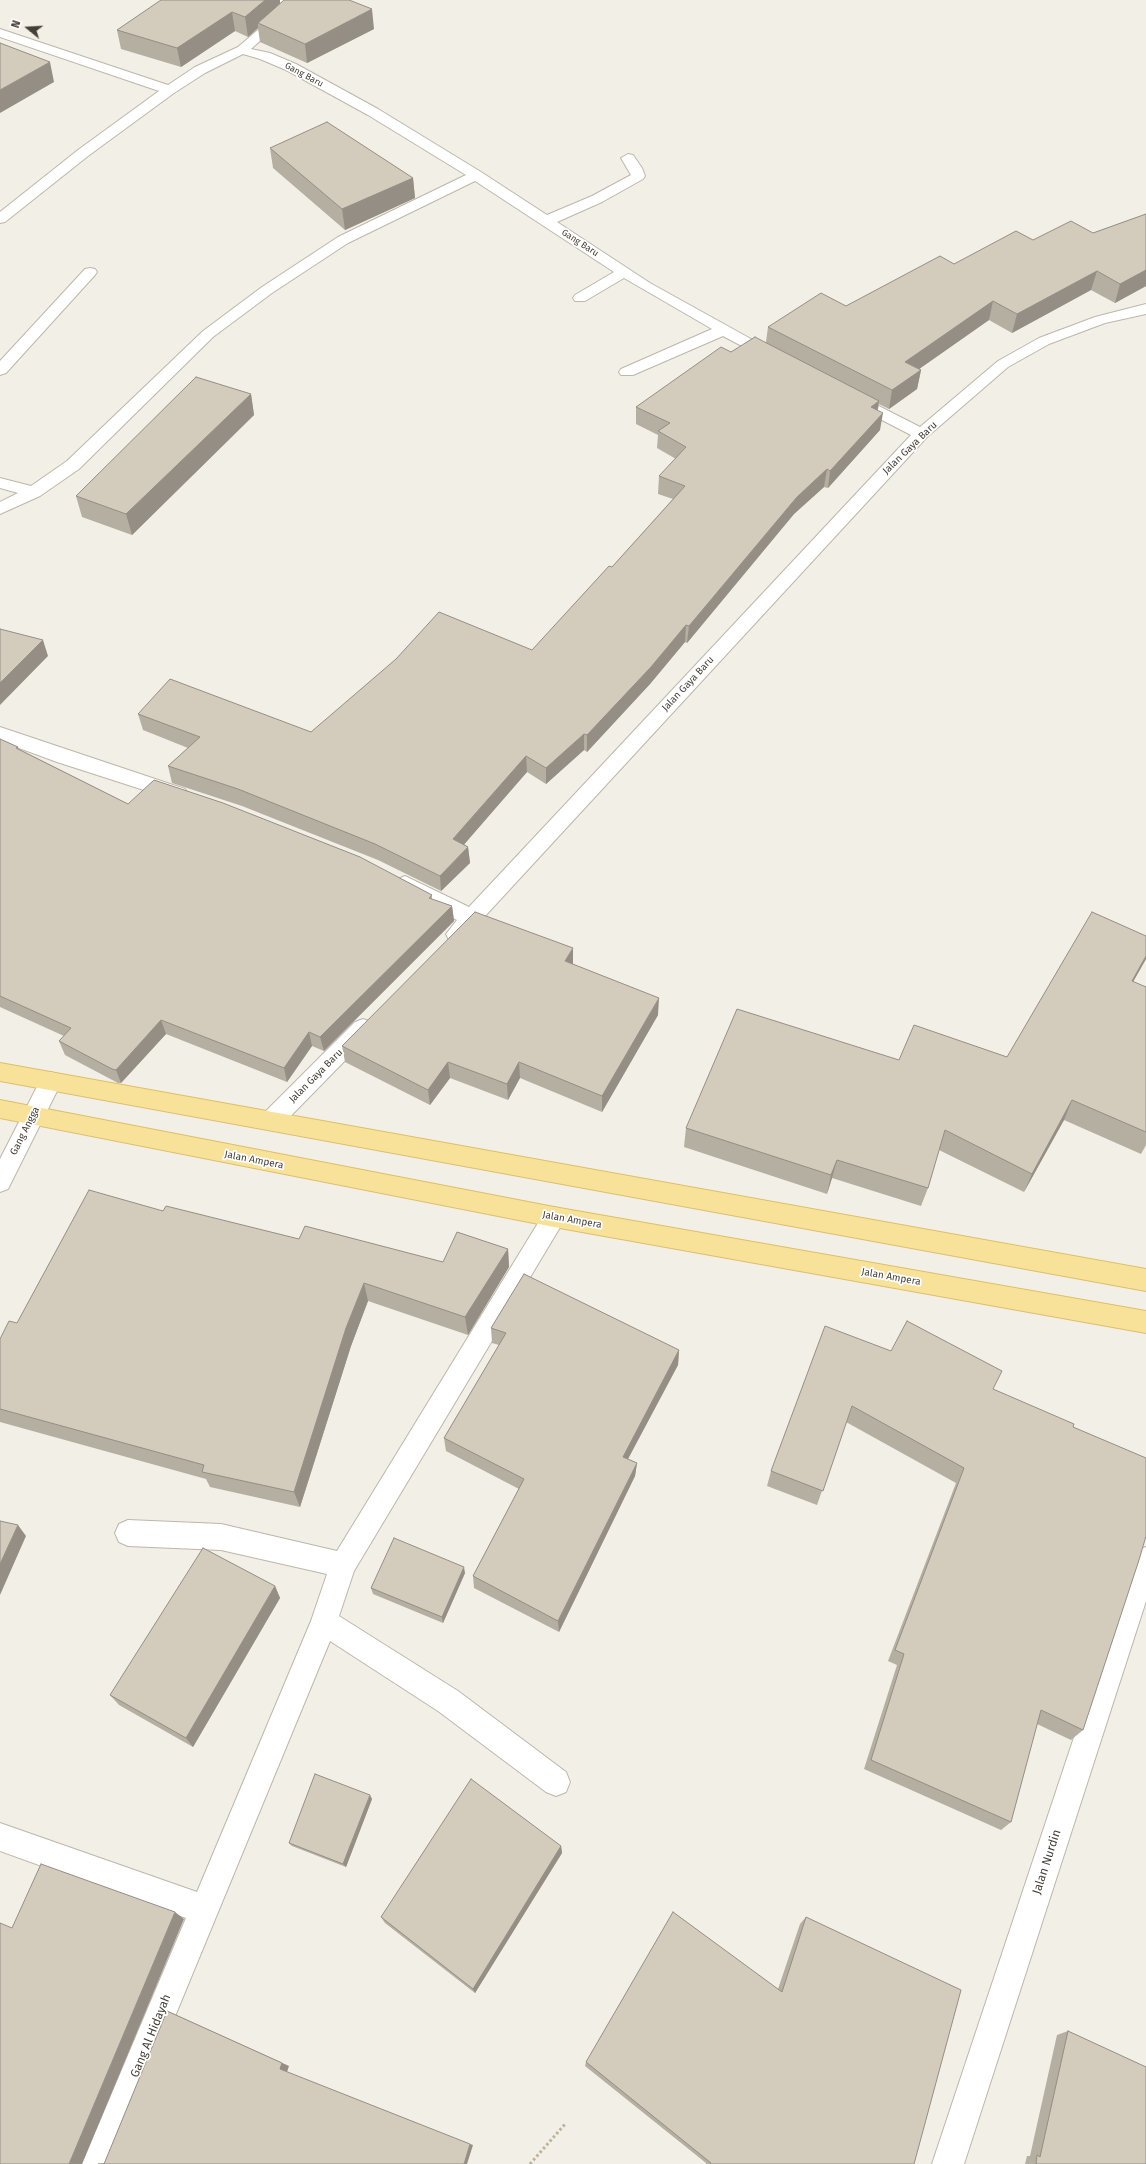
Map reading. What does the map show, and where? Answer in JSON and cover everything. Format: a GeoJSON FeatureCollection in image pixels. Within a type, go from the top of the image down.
{"type":"FeatureCollection","features":[{"type":"Feature","properties":{"kind":"main road"},"geometry":{"type":"LineString","coordinates":[[0,1072],[1146,1280]]}},
{"type":"Feature","properties":{"kind":"main road","name":"Jalan Ampera"},"geometry":{"type":"LineString","coordinates":[[0,1109],[554,1217],[1146,1322]]}},
{"type":"Feature","properties":{"kind":"street"},"geometry":{"type":"LineString","coordinates":[[0,219],[83,153],[168,90],[200,70],[242,50],[285,13],[288,6],[285,0]]}},
{"type":"Feature","properties":{"kind":"street"},"geometry":{"type":"LineString","coordinates":[[0,33],[168,90]]}},
{"type":"Feature","properties":{"kind":"street","name":"Gang Baru"},"geometry":{"type":"LineString","coordinates":[[242,50],[266,56],[291,67],[373,112],[476,175],[624,272],[723,330],[785,364]]}},
{"type":"Feature","properties":{"kind":"street"},"geometry":{"type":"LineString","coordinates":[[546,221],[597,199],[638,176],[635,168],[628,158]]}},
{"type":"Feature","properties":{"kind":"street"},"geometry":{"type":"LineString","coordinates":[[0,510],[34,492],[73,465],[208,334],[267,290],[344,240],[476,175]]}},
{"type":"Feature","properties":{"kind":"street"},"geometry":{"type":"LineString","coordinates":[[0,370],[90,272]]}},
{"type":"Feature","properties":{"kind":"street"},"geometry":{"type":"LineString","coordinates":[[580,298],[624,272]]}},
{"type":"Feature","properties":{"kind":"street","name":"Jalan Gaya Baru"},"geometry":{"type":"LineString","coordinates":[[444,946],[472,918],[921,434],[1003,364],[1024,352],[1044,341],[1100,320],[1146,309]]}},
{"type":"Feature","properties":{"kind":"street"},"geometry":{"type":"LineString","coordinates":[[627,372],[723,330]]}},
{"type":"Feature","properties":{"kind":"street"},"geometry":{"type":"LineString","coordinates":[[846,395],[921,434]]}},
{"type":"Feature","properties":{"kind":"street"},"geometry":{"type":"LineString","coordinates":[[0,484],[34,492]]}},
{"type":"Feature","properties":{"kind":"street"},"geometry":{"type":"LineString","coordinates":[[0,734],[64,757],[197,800]]}},
{"type":"Feature","properties":{"kind":"street"},"geometry":{"type":"LineString","coordinates":[[390,876],[472,918]]}},
{"type":"Feature","properties":{"kind":"street","name":"Jalan Gaya Baru"},"geometry":{"type":"LineString","coordinates":[[271,1121],[377,1014]]}},
{"type":"Feature","properties":{"kind":"street","name":"Gang Angga"},"geometry":{"type":"LineString","coordinates":[[0,1182],[51,1081]]}},
{"type":"Feature","properties":{"kind":"street","name":"Gang Al Hidayah"},"geometry":{"type":"LineString","coordinates":[[98,2164],[203,1909],[324,1622],[343,1565],[554,1217]]}},
{"type":"Feature","properties":{"kind":"street"},"geometry":{"type":"LineString","coordinates":[[128,1533],[221,1538],[343,1565]]}},
{"type":"Feature","properties":{"kind":"street","name":"Jalan Nurdin"},"geometry":{"type":"LineString","coordinates":[[948,2164],[1146,1560]]}},
{"type":"Feature","properties":{"kind":"street"},"geometry":{"type":"LineString","coordinates":[[324,1622],[448,1701],[556,1782]]}},
{"type":"Feature","properties":{"kind":"street"},"geometry":{"type":"LineString","coordinates":[[0,1836],[203,1909]]}},
{"type":"Feature","properties":{"kind":"path"},"geometry":{"type":"LineString","coordinates":[[530,2164],[566,2123]]}},
{"type":"Feature","properties":{"kind":"building"},"geometry":{"type":"Polygon","coordinates":[[[161,0],[265,0],[245,17],[232,12],[177,48],[117,30],[161,0]]]}},
{"type":"Feature","properties":{"kind":"building"},"geometry":{"type":"Polygon","coordinates":[[[284,0],[349,0],[372,9],[305,44],[258,23],[284,0]]]}},
{"type":"Feature","properties":{"kind":"building"},"geometry":{"type":"Polygon","coordinates":[[[0,43],[50,62],[0,90],[0,43]]]}},
{"type":"Feature","properties":{"kind":"building"},"geometry":{"type":"Polygon","coordinates":[[[327,122],[413,178],[342,209],[270,148],[327,122]]]}},
{"type":"Feature","properties":{"kind":"building"},"geometry":{"type":"Polygon","coordinates":[[[1146,214],[1146,270],[1120,284],[1097,271],[1017,314],[993,301],[905,362],[921,370],[892,390],[768,327],[821,293],[846,306],[940,256],[954,264],[1016,231],[1033,240],[1071,221],[1093,233],[1146,214]]]}},
{"type":"Feature","properties":{"kind":"building"},"geometry":{"type":"Polygon","coordinates":[[[755,337],[879,401],[871,407],[883,413],[830,471],[827,469],[797,497],[689,626],[686,625],[651,667],[587,735],[584,734],[546,768],[526,756],[453,839],[468,847],[440,876],[375,844],[238,789],[168,766],[200,737],[138,714],[170,679],[311,732],[396,659],[439,612],[532,650],[609,566],[612,567],[685,486],[659,476],[686,447],[658,431],[670,423],[636,407],[721,347],[731,352],[755,337]]]}},
{"type":"Feature","properties":{"kind":"building"},"geometry":{"type":"Polygon","coordinates":[[[196,377],[251,394],[126,514],[76,496],[196,377]]]}},
{"type":"Feature","properties":{"kind":"building"},"geometry":{"type":"Polygon","coordinates":[[[0,629],[43,640],[0,683],[0,629]]]}},
{"type":"Feature","properties":{"kind":"building"},"geometry":{"type":"Polygon","coordinates":[[[0,739],[128,804],[154,780],[223,803],[360,857],[432,895],[429,898],[452,906],[320,1037],[309,1032],[284,1068],[161,1020],[116,1070],[112,1069],[59,1041],[71,1028],[0,996],[0,739]]]}},
{"type":"Feature","properties":{"kind":"building"},"geometry":{"type":"Polygon","coordinates":[[[475,912],[573,948],[565,961],[659,998],[602,1096],[519,1062],[507,1084],[448,1062],[428,1090],[342,1046],[475,912]]]}},
{"type":"Feature","properties":{"kind":"building"},"geometry":{"type":"Polygon","coordinates":[[[1092,912],[1146,936],[1146,956],[1132,981],[1146,987],[1146,1132],[1072,1100],[1032,1174],[945,1130],[928,1188],[837,1160],[831,1175],[686,1128],[737,1009],[899,1060],[914,1025],[1007,1057],[1092,912]]]}},
{"type":"Feature","properties":{"kind":"building"},"geometry":{"type":"Polygon","coordinates":[[[89,1190],[163,1211],[166,1206],[299,1239],[305,1226],[443,1262],[457,1232],[508,1249],[465,1317],[364,1283],[346,1328],[294,1492],[202,1472],[204,1465],[0,1409],[0,1339],[9,1321],[17,1323],[89,1190]]]}},
{"type":"Feature","properties":{"kind":"building"},"geometry":{"type":"Polygon","coordinates":[[[524,1274],[679,1350],[623,1457],[637,1463],[558,1621],[473,1576],[524,1479],[444,1438],[506,1333],[491,1328],[524,1274]]]}},
{"type":"Feature","properties":{"kind":"building"},"geometry":{"type":"Polygon","coordinates":[[[907,1321],[1002,1371],[993,1389],[1074,1424],[1073,1427],[1146,1458],[1146,1536],[1083,1730],[1041,1710],[1011,1822],[871,1760],[904,1654],[895,1650],[964,1468],[852,1406],[823,1491],[771,1471],[825,1326],[891,1351],[907,1321]]]}},
{"type":"Feature","properties":{"kind":"building"},"geometry":{"type":"Polygon","coordinates":[[[0,1521],[18,1525],[0,1564],[0,1521]]]}},
{"type":"Feature","properties":{"kind":"building"},"geometry":{"type":"Polygon","coordinates":[[[394,1538],[464,1567],[442,1617],[371,1588],[394,1538]]]}},
{"type":"Feature","properties":{"kind":"building"},"geometry":{"type":"Polygon","coordinates":[[[203,1548],[275,1586],[186,1738],[110,1695],[203,1548]]]}},
{"type":"Feature","properties":{"kind":"building"},"geometry":{"type":"Polygon","coordinates":[[[315,1774],[370,1795],[343,1864],[289,1843],[315,1774]]]}},
{"type":"Feature","properties":{"kind":"building"},"geometry":{"type":"Polygon","coordinates":[[[471,1779],[561,1846],[473,1989],[381,1917],[471,1779]]]}},
{"type":"Feature","properties":{"kind":"building"},"geometry":{"type":"Polygon","coordinates":[[[41,1864],[175,1912],[69,2164],[0,2164],[0,1923],[12,1928],[41,1864]]]}},
{"type":"Feature","properties":{"kind":"building"},"geometry":{"type":"Polygon","coordinates":[[[673,1912],[782,1992],[806,1917],[961,1990],[914,2164],[710,2164],[711,2163],[586,2062],[673,1912]]]}},
{"type":"Feature","properties":{"kind":"building"},"geometry":{"type":"Polygon","coordinates":[[[167,2011],[282,2063],[280,2069],[470,2144],[464,2164],[104,2164],[167,2011]]]}},
{"type":"Feature","properties":{"kind":"building"},"geometry":{"type":"Polygon","coordinates":[[[1068,2031],[1146,2067],[1146,2164],[1036,2164],[1037,2155],[1040,2157],[1068,2031]]]}}]}
